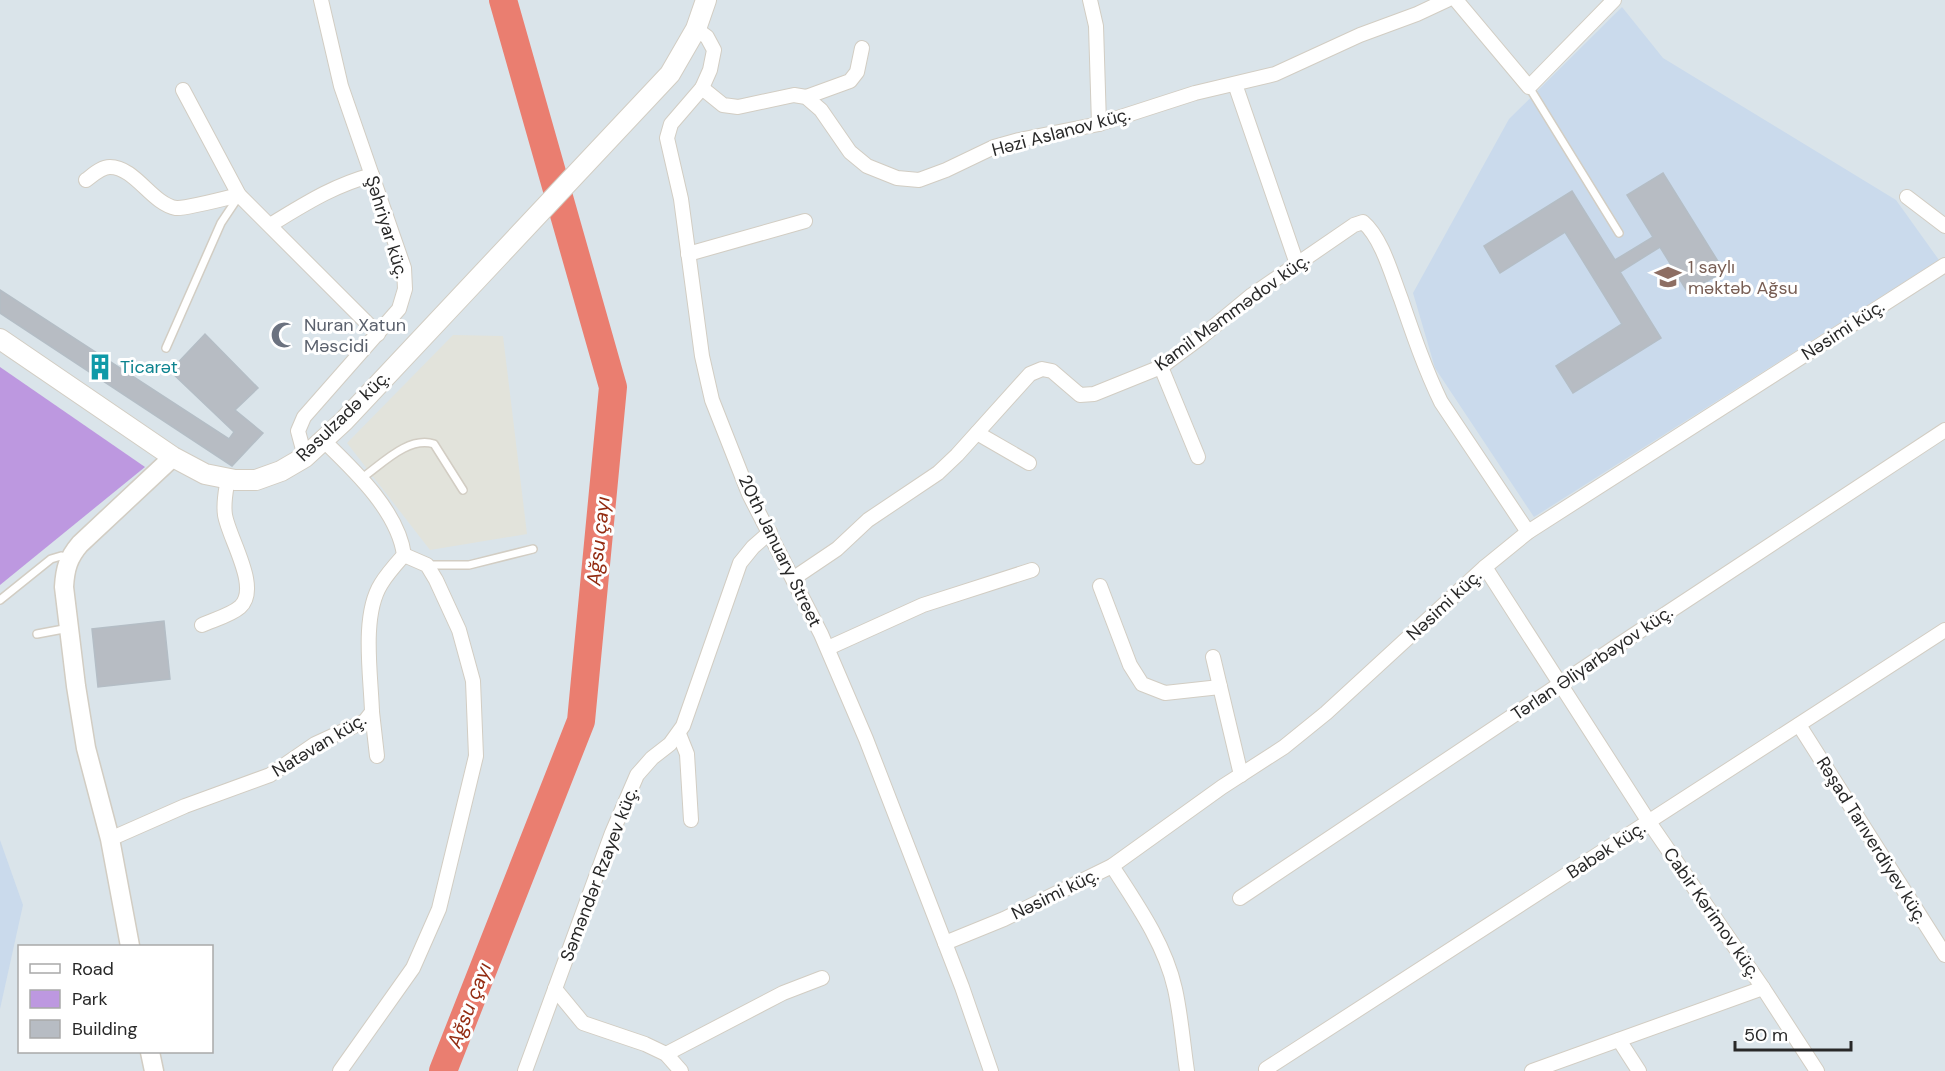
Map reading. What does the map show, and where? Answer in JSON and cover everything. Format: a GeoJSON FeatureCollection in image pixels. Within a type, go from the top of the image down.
{"type":"FeatureCollection","features":[{"type":"Feature","properties":{"kind":"main road","name":"Rəsulzadə küç."},"geometry":{"type":"LineString","coordinates":[[0,339],[173,457],[205,474],[235,480],[256,480],[281,471],[305,457],[344,421],[670,74],[696,29],[706,0]]}},
{"type":"Feature","properties":{"kind":"street","name":"Şəhriyar küç."},"geometry":{"type":"LineString","coordinates":[[305,457],[298,431],[304,417],[399,309],[405,289],[404,268],[341,86],[321,0]]}},
{"type":"Feature","properties":{"kind":"street"},"geometry":{"type":"LineString","coordinates":[[1090,0],[1096,26],[1099,124]]}},
{"type":"Feature","properties":{"kind":"street","name":"Həzi Aslanov küç."},"geometry":{"type":"LineString","coordinates":[[806,97],[820,110],[850,152],[867,166],[897,178],[919,180],[994,147],[1099,124],[1195,93],[1275,74],[1360,35],[1447,0]]}},
{"type":"Feature","properties":{"kind":"street"},"geometry":{"type":"LineString","coordinates":[[1456,0],[1529,87],[1614,0]]}},
{"type":"Feature","properties":{"kind":"street","name":"20th January Street"},"geometry":{"type":"LineString","coordinates":[[696,29],[707,37],[714,50],[710,70],[702,88],[670,124],[667,138],[681,199],[702,356],[712,400],[749,494],[828,648],[866,739],[992,1071]]}},
{"type":"Feature","properties":{"kind":"street"},"geometry":{"type":"LineString","coordinates":[[702,88],[723,105],[738,107],[794,95],[806,97],[850,81],[857,72],[862,48]]}},
{"type":"Feature","properties":{"kind":"street"},"geometry":{"type":"LineString","coordinates":[[1235,84],[1297,264]]}},
{"type":"Feature","properties":{"kind":"street"},"geometry":{"type":"LineString","coordinates":[[183,90],[239,195],[378,334]]}},
{"type":"Feature","properties":{"kind":"street"},"geometry":{"type":"LineString","coordinates":[[86,180],[100,170],[110,167],[124,171],[163,203],[177,208],[239,195]]}},
{"type":"Feature","properties":{"kind":"street"},"geometry":{"type":"LineString","coordinates":[[270,225],[322,193],[372,175]]}},
{"type":"Feature","properties":{"kind":"street"},"geometry":{"type":"LineString","coordinates":[[1907,197],[1945,226]]}},
{"type":"Feature","properties":{"kind":"street"},"geometry":{"type":"LineString","coordinates":[[688,254],[805,221]]}},
{"type":"Feature","properties":{"kind":"street","name":"Kamil Məmmədov küç."},"geometry":{"type":"LineString","coordinates":[[794,578],[837,549],[868,520],[938,473],[1030,374],[1042,369],[1052,371],[1080,394],[1094,394],[1161,367],[1252,295],[1354,225],[1363,222],[1371,229],[1389,268],[1430,379],[1442,402],[1528,532]]}},
{"type":"Feature","properties":{"kind":"street","name":"Nəsimi küç."},"geometry":{"type":"LineString","coordinates":[[945,943],[1005,919],[1112,866],[1284,747],[1326,713],[1485,567],[1528,532],[1945,265]]}},
{"type":"Feature","properties":{"kind":"street"},"geometry":{"type":"LineString","coordinates":[[1161,367],[1198,457]]}},
{"type":"Feature","properties":{"kind":"street","name":"Tərlan Əliyarbəyov küç."},"geometry":{"type":"LineString","coordinates":[[1240,898],[1560,683],[1945,430]]}},
{"type":"Feature","properties":{"kind":"street"},"geometry":{"type":"LineString","coordinates":[[977,433],[1029,463]]}},
{"type":"Feature","properties":{"kind":"street"},"geometry":{"type":"LineString","coordinates":[[323,440],[362,478],[392,521],[402,540],[404,555],[427,565],[436,580],[459,630],[473,681],[476,756],[439,909],[413,968],[340,1071]]}},
{"type":"Feature","properties":{"kind":"street"},"geometry":{"type":"LineString","coordinates":[[130,945],[110,839],[86,748],[64,587],[65,571],[69,558],[80,544],[173,457]]}},
{"type":"Feature","properties":{"kind":"street"},"geometry":{"type":"LineString","coordinates":[[202,625],[239,608],[247,597],[246,579],[225,517],[224,500],[228,478]]}},
{"type":"Feature","properties":{"kind":"street","name":"Səməndər Rzayev küç."},"geometry":{"type":"LineString","coordinates":[[525,1071],[612,833],[637,775],[679,734],[740,563],[770,532]]}},
{"type":"Feature","properties":{"kind":"street","name":"Natəvan küç."},"geometry":{"type":"LineString","coordinates":[[110,839],[185,806],[270,775],[315,744],[365,721],[372,712],[371,611],[380,585],[404,555]]}},
{"type":"Feature","properties":{"kind":"street","name":"Cabir Kərimov küç."},"geometry":{"type":"LineString","coordinates":[[1485,567],[1649,822],[1818,1071]]}},
{"type":"Feature","properties":{"kind":"street"},"geometry":{"type":"LineString","coordinates":[[828,648],[923,604],[1032,570]]}},
{"type":"Feature","properties":{"kind":"street"},"geometry":{"type":"LineString","coordinates":[[1100,586],[1130,665],[1142,684],[1166,693],[1220,687]]}},
{"type":"Feature","properties":{"kind":"street","name":"Babək küç."},"geometry":{"type":"LineString","coordinates":[[1266,1069],[1944,633]]}},
{"type":"Feature","properties":{"kind":"street"},"geometry":{"type":"LineString","coordinates":[[1213,657],[1241,775]]}},
{"type":"Feature","properties":{"kind":"street"},"geometry":{"type":"LineString","coordinates":[[372,712],[377,756]]}},
{"type":"Feature","properties":{"kind":"street","name":"Rəşad Tarıverdiyev küç."},"geometry":{"type":"LineString","coordinates":[[1799,725],[1945,955]]}},
{"type":"Feature","properties":{"kind":"street"},"geometry":{"type":"LineString","coordinates":[[679,734],[687,754],[691,820]]}},
{"type":"Feature","properties":{"kind":"street"},"geometry":{"type":"LineString","coordinates":[[1112,866],[1141,911],[1166,960],[1175,988],[1187,1071]]}},
{"type":"Feature","properties":{"kind":"street"},"geometry":{"type":"LineString","coordinates":[[666,1054],[783,993],[822,978]]}},
{"type":"Feature","properties":{"kind":"street"},"geometry":{"type":"LineString","coordinates":[[1532,1071],[1763,988]]}},
{"type":"Feature","properties":{"kind":"street"},"geometry":{"type":"LineString","coordinates":[[555,989],[583,1023],[645,1044],[666,1054],[681,1071]]}},
{"type":"Feature","properties":{"kind":"street"},"geometry":{"type":"LineString","coordinates":[[1619,1040],[1640,1071]]}},
{"type":"Feature","properties":{"kind":"street"},"geometry":{"type":"LineString","coordinates":[[150,1053],[154,1071]]}},
{"type":"Feature","properties":{"kind":"lane"},"geometry":{"type":"LineString","coordinates":[[1529,87],[1619,233]]}},
{"type":"Feature","properties":{"kind":"lane"},"geometry":{"type":"LineString","coordinates":[[166,348],[221,223],[239,195]]}},
{"type":"Feature","properties":{"kind":"lane"},"geometry":{"type":"LineString","coordinates":[[362,478],[405,447],[423,441],[434,444],[463,490]]}},
{"type":"Feature","properties":{"kind":"lane"},"geometry":{"type":"LineString","coordinates":[[427,565],[469,565],[533,549]]}},
{"type":"Feature","properties":{"kind":"lane"},"geometry":{"type":"LineString","coordinates":[[0,600],[51,559],[61,556],[69,558]]}},
{"type":"Feature","properties":{"kind":"lane"},"geometry":{"type":"LineString","coordinates":[[37,634],[69,628]]}},
{"type":"Feature","properties":{"kind":"shaded area","name":"1 saylı məktəb Ağsu"},"geometry":{"type":"Polygon","coordinates":[[[1622,7],[1663,58],[1896,200],[1939,260],[1534,517],[1435,368],[1413,293],[1509,119],[1622,7]]]}},
{"type":"Feature","properties":{"kind":"shaded area"},"geometry":{"type":"Polygon","coordinates":[[[453,335],[503,336],[527,534],[430,550],[347,443],[453,335]]]}},
{"type":"Feature","properties":{"kind":"shaded area"},"geometry":{"type":"Polygon","coordinates":[[[0,840],[23,905],[0,1009],[0,840]]]}},
{"type":"Feature","properties":{"kind":"green space"},"geometry":{"type":"Polygon","coordinates":[[[0,367],[145,467],[0,585],[0,367]]]}},
{"type":"Feature","properties":{"kind":"building"},"geometry":{"type":"Polygon","coordinates":[[[1663,173],[1724,271],[1688,293],[1660,247],[1620,272],[1661,338],[1573,393],[1556,366],[1622,324],[1565,232],[1500,273],[1484,246],[1572,191],[1615,260],[1653,237],[1627,195],[1663,173]]]}},
{"type":"Feature","properties":{"kind":"building","name":"Ticarət"},"geometry":{"type":"Polygon","coordinates":[[[0,290],[229,439],[234,432],[170,371],[205,334],[258,388],[235,410],[263,433],[232,466],[0,313],[0,290]]]}},
{"type":"Feature","properties":{"kind":"building"},"geometry":{"type":"Polygon","coordinates":[[[164,621],[170,679],[98,687],[92,629],[164,621]]]}},
{"type":"Feature","properties":{"kind":"waterway","name":"Ağsu çayı"},"geometry":{"type":"LineString","coordinates":[[443,1071],[581,721],[613,387],[503,0]]}},
{"type":"Feature","properties":{"kind":"place","name":"1 saylı məktəb Ağsu"},"geometry":{"type":"Point","coordinates":[1668,277]}},
{"type":"Feature","properties":{"kind":"place","name":"Nuran Xatun Məscidi"},"geometry":{"type":"Point","coordinates":[284,335]}},
{"type":"Feature","properties":{"kind":"place","name":"Ticarət"},"geometry":{"type":"Point","coordinates":[100,367]}}]}
